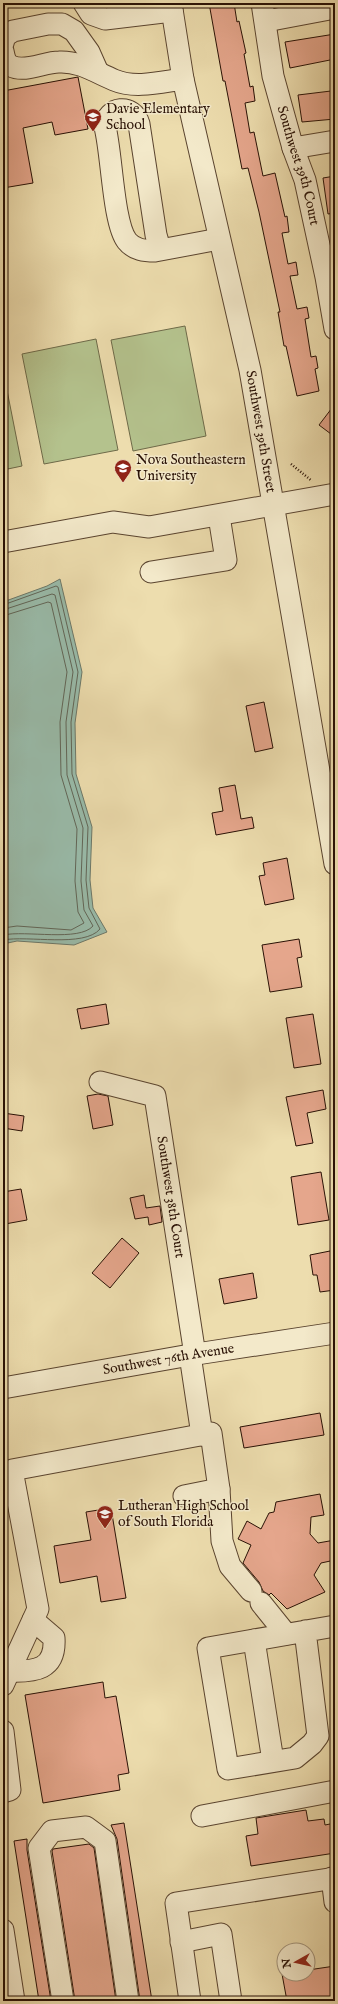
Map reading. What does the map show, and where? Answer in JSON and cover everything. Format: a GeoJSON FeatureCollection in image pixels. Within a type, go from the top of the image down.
{"type":"FeatureCollection","features":[{"type":"Feature","properties":{"kind":"street"},"geometry":{"type":"LineString","coordinates":[[84,3],[91,14],[106,19],[124,10],[172,7]]}},
{"type":"Feature","properties":{"kind":"street","name":"Southwest 39th Street"},"geometry":{"type":"LineString","coordinates":[[172,7],[183,79],[250,370],[335,864]]}},
{"type":"Feature","properties":{"kind":"street"},"geometry":{"type":"LineString","coordinates":[[264,12],[335,8]]}},
{"type":"Feature","properties":{"kind":"street","name":"Southwest 39th Court"},"geometry":{"type":"LineString","coordinates":[[264,12],[273,76],[331,276],[335,329]]}},
{"type":"Feature","properties":{"kind":"street"},"geometry":{"type":"LineString","coordinates":[[3,43],[5,36],[13,31],[48,24],[62,24],[74,31],[89,52],[97,70]]}},
{"type":"Feature","properties":{"kind":"street"},"geometry":{"type":"LineString","coordinates":[[3,51],[4,59],[9,66],[19,69],[59,62],[76,64],[97,70],[114,80],[138,85],[183,79]]}},
{"type":"Feature","properties":{"kind":"street"},"geometry":{"type":"LineString","coordinates":[[160,249],[138,118],[129,110],[117,109],[108,116],[105,127],[120,226],[128,242],[136,248],[145,251],[160,249],[219,239]]}},
{"type":"Feature","properties":{"kind":"street"},"geometry":{"type":"LineString","coordinates":[[293,148],[335,141]]}},
{"type":"Feature","properties":{"kind":"street"},"geometry":{"type":"LineString","coordinates":[[3,542],[113,522],[149,527],[219,516],[335,494]]}},
{"type":"Feature","properties":{"kind":"street"},"geometry":{"type":"LineString","coordinates":[[151,572],[226,560],[219,516]]}},
{"type":"Feature","properties":{"kind":"street","name":"Southwest 38th Court"},"geometry":{"type":"LineString","coordinates":[[100,1082],[155,1096],[192,1355]]}},
{"type":"Feature","properties":{"kind":"street","name":"Southwest 76th Avenue"},"geometry":{"type":"LineString","coordinates":[[3,1388],[192,1355],[335,1333]]}},
{"type":"Feature","properties":{"kind":"street"},"geometry":{"type":"LineString","coordinates":[[192,1355],[202,1435]]}},
{"type":"Feature","properties":{"kind":"street"},"geometry":{"type":"LineString","coordinates":[[6,1678],[38,1609],[12,1470],[211,1433],[219,1489],[222,1541],[230,1566],[256,1597],[295,1633],[318,1736],[312,1744],[295,1758],[228,1769],[208,1648],[295,1633],[335,1626]]}},
{"type":"Feature","properties":{"kind":"street"},"geometry":{"type":"LineString","coordinates":[[184,1496],[219,1489]]}},
{"type":"Feature","properties":{"kind":"street"},"geometry":{"type":"LineString","coordinates":[[6,1678],[43,1668],[49,1662],[54,1646],[54,1638],[33,1620]]}},
{"type":"Feature","properties":{"kind":"street"},"geometry":{"type":"LineString","coordinates":[[254,1640],[273,1761]]}},
{"type":"Feature","properties":{"kind":"street"},"geometry":{"type":"LineString","coordinates":[[3,1731],[4,1752],[10,1790],[3,1792]]}},
{"type":"Feature","properties":{"kind":"street"},"geometry":{"type":"LineString","coordinates":[[202,1816],[335,1791]]}},
{"type":"Feature","properties":{"kind":"street"},"geometry":{"type":"LineString","coordinates":[[63,2001],[39,1848],[52,1831],[86,1827],[105,1841],[128,2001]]}},
{"type":"Feature","properties":{"kind":"street"},"geometry":{"type":"LineString","coordinates":[[190,2001],[176,1904],[334,1878],[335,1902]]}},
{"type":"Feature","properties":{"kind":"street"},"geometry":{"type":"LineString","coordinates":[[3,1930],[14,2001]]}},
{"type":"Feature","properties":{"kind":"street"},"geometry":{"type":"LineString","coordinates":[[181,1942],[221,1934],[231,2001]]}},
{"type":"Feature","properties":{"kind":"path"},"geometry":{"type":"LineString","coordinates":[[291,464],[314,482]]}},
{"type":"Feature","properties":{"kind":"green space"},"geometry":{"type":"Polygon","coordinates":[[[185,326],[206,436],[133,451],[111,340],[185,326]]]}},
{"type":"Feature","properties":{"kind":"green space"},"geometry":{"type":"Polygon","coordinates":[[[96,339],[118,450],[44,464],[22,354],[96,339]]]}},
{"type":"Feature","properties":{"kind":"green space"},"geometry":{"type":"Polygon","coordinates":[[[3,370],[22,466],[3,470],[3,370]]]}},
{"type":"Feature","properties":{"kind":"water"},"geometry":{"type":"Polygon","coordinates":[[[60,579],[82,672],[75,723],[76,774],[92,827],[90,880],[93,908],[107,932],[74,945],[17,941],[3,944],[3,602],[47,586],[60,579]]]}},
{"type":"Feature","properties":{"kind":"building"},"geometry":{"type":"Polygon","coordinates":[[[209,3],[234,3],[237,22],[239,21],[246,53],[244,54],[250,87],[253,86],[255,101],[245,103],[250,133],[254,132],[263,176],[275,173],[285,217],[287,216],[289,232],[282,233],[288,264],[296,262],[298,275],[290,276],[297,309],[307,307],[309,318],[305,319],[311,357],[316,356],[318,368],[315,369],[319,391],[297,396],[286,346],[284,346],[278,312],[280,312],[259,212],[248,168],[242,169],[225,81],[223,81],[209,3]]]}},
{"type":"Feature","properties":{"kind":"building"},"geometry":{"type":"Polygon","coordinates":[[[335,34],[335,59],[290,68],[285,42],[335,34]]]}},
{"type":"Feature","properties":{"kind":"building"},"geometry":{"type":"Polygon","coordinates":[[[78,77],[88,129],[55,135],[52,122],[23,128],[33,183],[3,188],[3,91],[78,77]]]}},
{"type":"Feature","properties":{"kind":"building"},"geometry":{"type":"Polygon","coordinates":[[[331,91],[335,119],[302,122],[298,95],[331,91]]]}},
{"type":"Feature","properties":{"kind":"building"},"geometry":{"type":"Polygon","coordinates":[[[335,176],[335,213],[328,214],[323,178],[335,176]]]}},
{"type":"Feature","properties":{"kind":"building"},"geometry":{"type":"Polygon","coordinates":[[[335,404],[335,437],[319,425],[335,404]]]}},
{"type":"Feature","properties":{"kind":"building"},"geometry":{"type":"Polygon","coordinates":[[[264,702],[273,748],[255,752],[246,706],[264,702]]]}},
{"type":"Feature","properties":{"kind":"building"},"geometry":{"type":"Polygon","coordinates":[[[235,785],[241,819],[252,817],[254,828],[216,835],[212,813],[223,811],[219,788],[235,785]]]}},
{"type":"Feature","properties":{"kind":"building"},"geometry":{"type":"Polygon","coordinates":[[[287,858],[294,899],[265,905],[259,876],[265,875],[263,863],[287,858]]]}},
{"type":"Feature","properties":{"kind":"building"},"geometry":{"type":"Polygon","coordinates":[[[299,939],[302,957],[297,958],[302,987],[270,992],[262,945],[299,939]]]}},
{"type":"Feature","properties":{"kind":"building"},"geometry":{"type":"Polygon","coordinates":[[[106,1004],[109,1024],[81,1029],[77,1009],[106,1004]]]}},
{"type":"Feature","properties":{"kind":"building"},"geometry":{"type":"Polygon","coordinates":[[[313,1014],[321,1064],[294,1068],[286,1018],[313,1014]]]}},
{"type":"Feature","properties":{"kind":"building"},"geometry":{"type":"Polygon","coordinates":[[[323,1090],[326,1109],[307,1113],[313,1143],[296,1146],[286,1097],[323,1090]]]}},
{"type":"Feature","properties":{"kind":"building"},"geometry":{"type":"Polygon","coordinates":[[[98,1094],[108,1096],[113,1125],[93,1129],[87,1096],[98,1094]]]}},
{"type":"Feature","properties":{"kind":"building"},"geometry":{"type":"Polygon","coordinates":[[[3,1113],[24,1116],[22,1131],[3,1128],[3,1113]]]}},
{"type":"Feature","properties":{"kind":"building"},"geometry":{"type":"Polygon","coordinates":[[[321,1172],[329,1220],[298,1225],[291,1177],[321,1172]]]}},
{"type":"Feature","properties":{"kind":"building"},"geometry":{"type":"Polygon","coordinates":[[[21,1189],[27,1220],[5,1224],[3,1192],[21,1189]]]}},
{"type":"Feature","properties":{"kind":"building"},"geometry":{"type":"Polygon","coordinates":[[[144,1195],[146,1208],[160,1206],[162,1222],[149,1225],[148,1217],[135,1219],[130,1198],[144,1195]]]}},
{"type":"Feature","properties":{"kind":"building"},"geometry":{"type":"Polygon","coordinates":[[[122,1238],[139,1253],[110,1288],[92,1273],[122,1238]]]}},
{"type":"Feature","properties":{"kind":"building"},"geometry":{"type":"Polygon","coordinates":[[[335,1250],[335,1290],[320,1292],[317,1275],[313,1275],[310,1255],[335,1250]]]}},
{"type":"Feature","properties":{"kind":"building"},"geometry":{"type":"Polygon","coordinates":[[[253,1273],[257,1298],[224,1304],[219,1279],[253,1273]]]}},
{"type":"Feature","properties":{"kind":"building"},"geometry":{"type":"Polygon","coordinates":[[[320,1413],[324,1435],[244,1448],[240,1427],[320,1413]]]}},
{"type":"Feature","properties":{"kind":"building"},"geometry":{"type":"Polygon","coordinates":[[[320,1494],[324,1515],[311,1517],[310,1534],[318,1543],[335,1540],[335,1560],[321,1563],[314,1575],[325,1592],[287,1609],[271,1593],[269,1595],[263,1591],[259,1582],[243,1563],[251,1545],[238,1539],[247,1521],[261,1529],[269,1513],[274,1512],[276,1502],[320,1494]]]}},
{"type":"Feature","properties":{"kind":"building"},"geometry":{"type":"Polygon","coordinates":[[[111,1508],[126,1598],[101,1602],[97,1576],[60,1583],[54,1546],[91,1540],[86,1512],[111,1508]]]}},
{"type":"Feature","properties":{"kind":"building"},"geometry":{"type":"Polygon","coordinates":[[[103,1682],[105,1698],[116,1696],[129,1773],[118,1775],[120,1790],[43,1803],[25,1695],[103,1682]]]}},
{"type":"Feature","properties":{"kind":"building"},"geometry":{"type":"Polygon","coordinates":[[[306,1810],[308,1821],[324,1819],[325,1825],[335,1823],[335,1853],[251,1866],[246,1836],[258,1834],[256,1818],[306,1810]]]}},
{"type":"Feature","properties":{"kind":"building"},"geometry":{"type":"Polygon","coordinates":[[[124,1823],[152,2001],[140,2001],[117,1839],[111,1825],[124,1823]]]}},
{"type":"Feature","properties":{"kind":"building"},"geometry":{"type":"Polygon","coordinates":[[[27,1839],[27,1850],[51,2001],[39,2001],[14,1841],[27,1839]]]}},
{"type":"Feature","properties":{"kind":"building"},"geometry":{"type":"Polygon","coordinates":[[[89,1844],[94,1848],[116,2001],[75,2001],[52,1851],[53,1849],[89,1844]]]}},
{"type":"Feature","properties":{"kind":"building"},"geometry":{"type":"Polygon","coordinates":[[[335,1966],[335,2001],[287,2001],[283,1982],[316,1982],[316,1969],[335,1966]]]}},
{"type":"Feature","properties":{"kind":"place","name":"Davie Elementary School"},"geometry":{"type":"Point","coordinates":[93,132]}},
{"type":"Feature","properties":{"kind":"place","name":"Nova Southeastern University"},"geometry":{"type":"Point","coordinates":[123,483]}},
{"type":"Feature","properties":{"kind":"place","name":"Lutheran High School of South Florida"},"geometry":{"type":"Point","coordinates":[105,1529]}}]}
